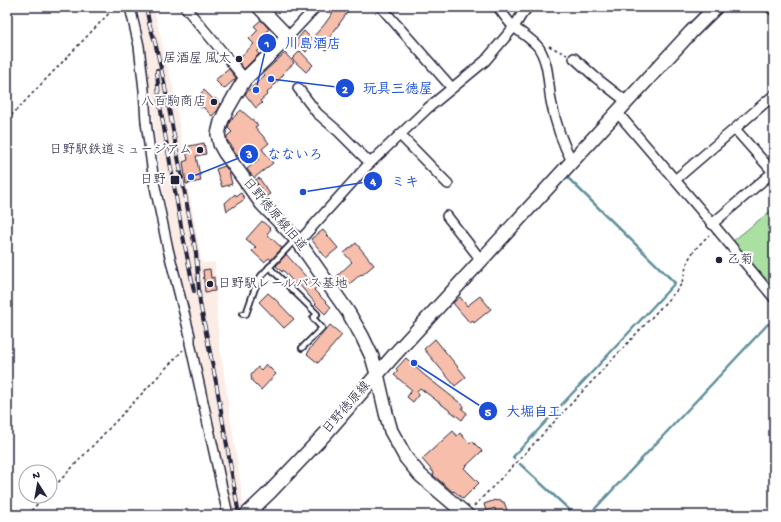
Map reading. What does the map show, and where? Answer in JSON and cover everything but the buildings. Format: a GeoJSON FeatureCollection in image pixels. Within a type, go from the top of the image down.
{"type":"FeatureCollection","features":[{"type":"Feature","properties":{"kind":"street"},"geometry":{"type":"LineString","coordinates":[[130,7],[139,46],[146,122],[154,182],[168,249],[190,336],[190,343],[228,515]]}},
{"type":"Feature","properties":{"kind":"street"},"geometry":{"type":"LineString","coordinates":[[185,7],[245,79]]}},
{"type":"Feature","properties":{"kind":"street"},"geometry":{"type":"LineString","coordinates":[[259,7],[288,37],[316,7]]}},
{"type":"Feature","properties":{"kind":"street"},"geometry":{"type":"LineString","coordinates":[[381,7],[452,88]]}},
{"type":"Feature","properties":{"kind":"street"},"geometry":{"type":"LineString","coordinates":[[498,7],[514,27],[538,47],[546,63],[551,101],[556,121],[572,161]]}},
{"type":"Feature","properties":{"kind":"street"},"geometry":{"type":"LineString","coordinates":[[298,241],[370,163],[428,108],[485,61],[514,27],[528,7]]}},
{"type":"Feature","properties":{"kind":"street"},"geometry":{"type":"LineString","coordinates":[[377,374],[691,32],[716,7]]}},
{"type":"Feature","properties":{"kind":"street"},"geometry":{"type":"LineString","coordinates":[[770,7],[774,11]]}},
{"type":"Feature","properties":{"kind":"street","name":"日野徳原線旧道"},"geometry":{"type":"LineString","coordinates":[[288,37],[245,79],[221,122],[218,134],[220,144],[262,204],[298,241],[348,312],[372,357],[377,374]]}},
{"type":"Feature","properties":{"kind":"street"},"geometry":{"type":"LineString","coordinates":[[574,58],[595,77],[627,102]]}},
{"type":"Feature","properties":{"kind":"street"},"geometry":{"type":"LineString","coordinates":[[298,88],[317,113],[339,132],[370,163]]}},
{"type":"Feature","properties":{"kind":"street"},"geometry":{"type":"LineString","coordinates":[[675,180],[774,95]]}},
{"type":"Feature","properties":{"kind":"street"},"geometry":{"type":"LineString","coordinates":[[618,112],[774,298]]}},
{"type":"Feature","properties":{"kind":"street"},"geometry":{"type":"LineString","coordinates":[[714,226],[773,172],[735,129]]}},
{"type":"Feature","properties":{"kind":"street"},"geometry":{"type":"LineString","coordinates":[[400,135],[448,184]]}},
{"type":"Feature","properties":{"kind":"street"},"geometry":{"type":"LineString","coordinates":[[447,216],[481,260]]}},
{"type":"Feature","properties":{"kind":"street","name":"日野徳原線"},"geometry":{"type":"LineString","coordinates":[[377,374],[391,431],[406,458],[420,475],[466,515]]}},
{"type":"Feature","properties":{"kind":"street","name":"日野徳原線"},"geometry":{"type":"LineString","coordinates":[[246,515],[327,432],[377,374]]}},
{"type":"Feature","properties":{"kind":"lane"},"geometry":{"type":"LineString","coordinates":[[242,314],[246,314],[255,288],[262,276],[293,242],[298,241]]}},
{"type":"Feature","properties":{"kind":"lane"},"geometry":{"type":"LineString","coordinates":[[269,267],[317,314],[313,318],[322,328],[302,348]]}},
{"type":"Feature","properties":{"kind":"path"},"geometry":{"type":"LineString","coordinates":[[7,120],[114,7]]}},
{"type":"Feature","properties":{"kind":"path"},"geometry":{"type":"LineString","coordinates":[[547,45],[574,58]]}},
{"type":"Feature","properties":{"kind":"path"},"geometry":{"type":"LineString","coordinates":[[171,173],[182,171]]}},
{"type":"Feature","properties":{"kind":"path"},"geometry":{"type":"LineString","coordinates":[[466,515],[678,289],[681,285],[689,258],[714,226]]}},
{"type":"Feature","properties":{"kind":"path"},"geometry":{"type":"LineString","coordinates":[[58,483],[190,343]]}},
{"type":"Feature","properties":{"kind":"path"},"geometry":{"type":"LineString","coordinates":[[27,515],[37,504]]}},
{"type":"Feature","properties":{"kind":"shaded area"},"geometry":{"type":"Polygon","coordinates":[[[139,7],[153,7],[173,88],[185,161],[197,159],[201,181],[187,184],[202,263],[215,262],[219,342],[244,507],[234,514],[231,513],[175,257],[160,172],[139,7]]]}},
{"type":"Feature","properties":{"kind":"green space"},"geometry":{"type":"Polygon","coordinates":[[[774,208],[774,289],[733,241],[774,208]]]}},
{"type":"Feature","properties":{"kind":"waterway"},"geometry":{"type":"LineString","coordinates":[[514,458],[513,457],[675,283],[567,177]]}},
{"type":"Feature","properties":{"kind":"waterway"},"geometry":{"type":"LineString","coordinates":[[589,515],[768,324],[774,327]]}},
{"type":"Feature","properties":{"kind":"waterway"},"geometry":{"type":"LineString","coordinates":[[520,464],[575,515]]}},
{"type":"Feature","properties":{"kind":"railway"},"geometry":{"type":"LineString","coordinates":[[146,7],[150,27]]}},
{"type":"Feature","properties":{"kind":"railway"},"geometry":{"type":"LineString","coordinates":[[149,23],[163,77],[196,253],[200,303],[216,382],[239,515]]}},
{"type":"Feature","properties":{"kind":"railway"},"geometry":{"type":"LineString","coordinates":[[157,70],[162,117],[194,291]]}},
{"type":"Feature","properties":{"kind":"place","name":"居酒屋 風太"},"geometry":{"type":"Point","coordinates":[239,59]}},
{"type":"Feature","properties":{"kind":"place","name":"玩具三徳屋"},"geometry":{"type":"Point","coordinates":[271,79]}},
{"type":"Feature","properties":{"kind":"place","name":"川島酒店"},"geometry":{"type":"Point","coordinates":[256,90]}},
{"type":"Feature","properties":{"kind":"place","name":"八百駒商店"},"geometry":{"type":"Point","coordinates":[214,102]}},
{"type":"Feature","properties":{"kind":"place","name":"日野駅鉄道ミュージアム"},"geometry":{"type":"Point","coordinates":[200,150]}},
{"type":"Feature","properties":{"kind":"place","name":"なないろ"},"geometry":{"type":"Point","coordinates":[191,177]}},
{"type":"Feature","properties":{"kind":"place","name":"日野"},"geometry":{"type":"Point","coordinates":[175,180]}},
{"type":"Feature","properties":{"kind":"place","name":"ミキ"},"geometry":{"type":"Point","coordinates":[303,192]}},
{"type":"Feature","properties":{"kind":"place","name":"乙菊"},"geometry":{"type":"Point","coordinates":[719,260]}},
{"type":"Feature","properties":{"kind":"place","name":"日野駅レールバス基地"},"geometry":{"type":"Point","coordinates":[210,284]}},
{"type":"Feature","properties":{"kind":"place","name":"大堀自工"},"geometry":{"type":"Point","coordinates":[414,363]}}]}
